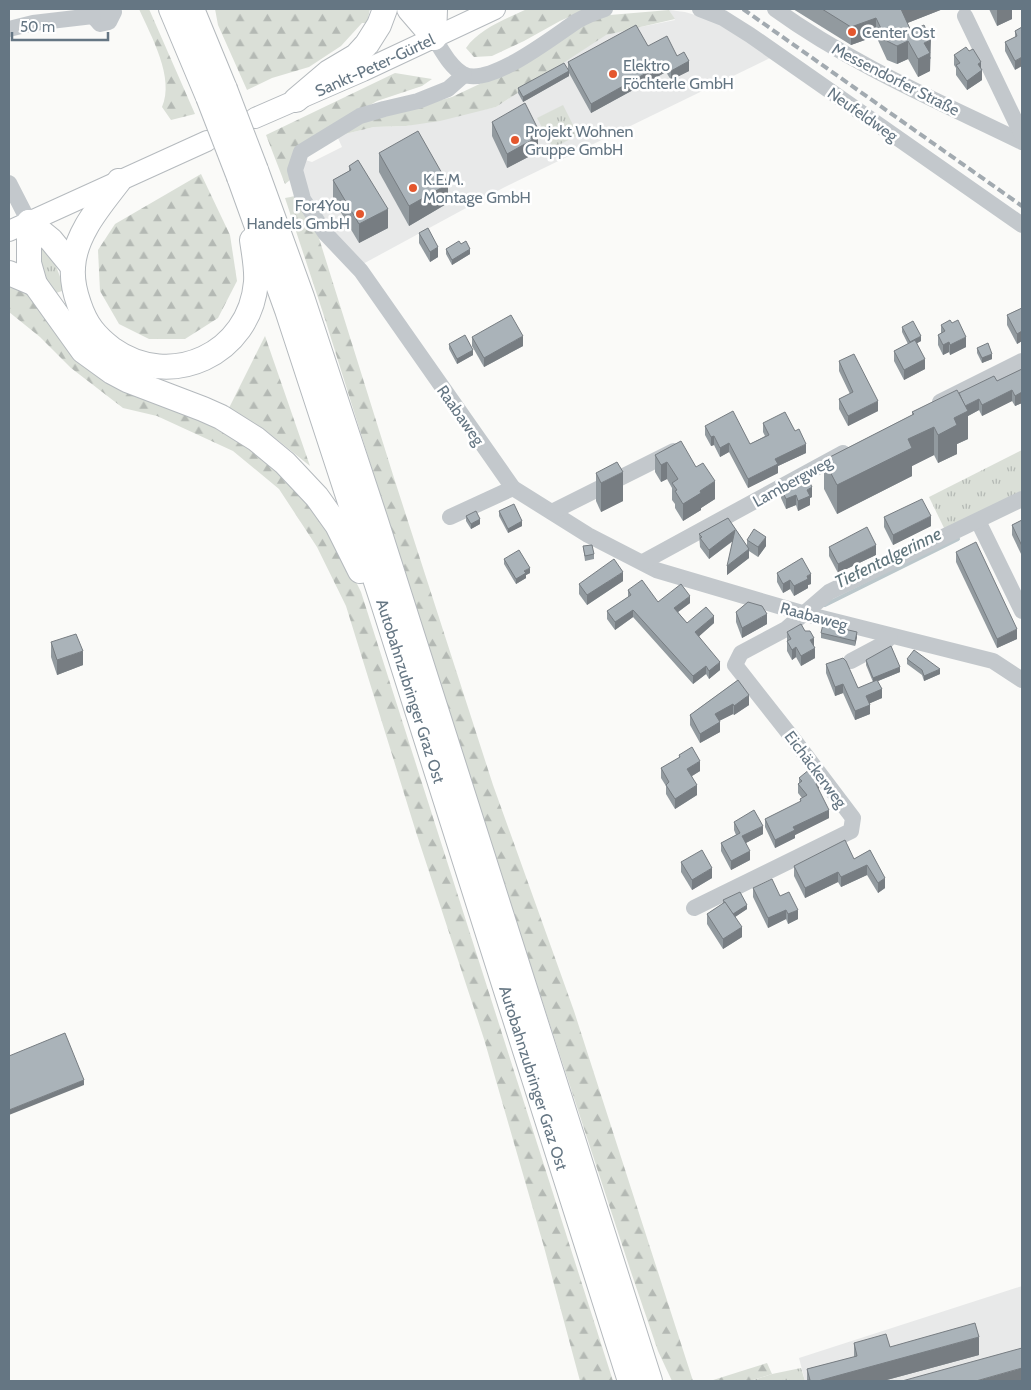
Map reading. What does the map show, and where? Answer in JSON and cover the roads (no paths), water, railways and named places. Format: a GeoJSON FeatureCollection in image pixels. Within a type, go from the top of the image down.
{"type":"FeatureCollection","features":[{"type":"Feature","properties":{"kind":"highway","name":"Autobahnzubringer Graz Ost"},"geometry":{"type":"LineString","coordinates":[[171,9],[217,93],[247,174],[302,297],[376,521],[646,1380]]}},
{"type":"Feature","properties":{"kind":"highway","name":"Autobahnzubringer Graz Ost"},"geometry":{"type":"LineString","coordinates":[[192,9],[215,64],[217,93]]}},
{"type":"Feature","properties":{"kind":"highway"},"geometry":{"type":"LineString","coordinates":[[206,9],[214,36],[215,64]]}},
{"type":"Feature","properties":{"kind":"highway"},"geometry":{"type":"LineString","coordinates":[[296,100],[329,72],[356,56],[379,25],[384,9]]}},
{"type":"Feature","properties":{"kind":"highway"},"geometry":{"type":"LineString","coordinates":[[409,9],[434,38]]}},
{"type":"Feature","properties":{"kind":"highway"},"geometry":{"type":"LineString","coordinates":[[434,38],[435,9]]}},
{"type":"Feature","properties":{"kind":"highway","name":"Autobahnzubringer Graz Ost"},"geometry":{"type":"LineString","coordinates":[[247,174],[249,206],[287,310],[382,600],[646,1380]]}},
{"type":"Feature","properties":{"kind":"highway"},"geometry":{"type":"LineString","coordinates":[[119,181],[98,209],[76,249],[73,267],[74,290],[90,330],[126,359],[146,364],[171,367],[196,362],[220,349],[238,333],[251,308],[256,281],[249,206]]}},
{"type":"Feature","properties":{"kind":"highway"},"geometry":{"type":"LineString","coordinates":[[19,226],[50,240],[73,267]]}},
{"type":"Feature","properties":{"kind":"highway"},"geometry":{"type":"LineString","coordinates":[[19,226],[35,284],[83,351],[112,372],[127,380],[221,417],[256,440],[285,464],[317,497],[337,525],[360,571],[382,600]]}},
{"type":"Feature","properties":{"kind":"highway"},"geometry":{"type":"LineString","coordinates":[[9,273],[35,284]]}},
{"type":"Feature","properties":{"kind":"main road","name":"Sankt-Peter-Gürtel"},"geometry":{"type":"LineString","coordinates":[[256,118],[363,72],[495,9]]}},
{"type":"Feature","properties":{"kind":"main road"},"geometry":{"type":"LineString","coordinates":[[19,226],[207,141]]}},
{"type":"Feature","properties":{"kind":"street"},"geometry":{"type":"LineString","coordinates":[[9,29],[33,23],[97,13],[100,24],[109,22],[114,12],[109,9]]}},
{"type":"Feature","properties":{"kind":"street"},"geometry":{"type":"LineString","coordinates":[[434,38],[444,54],[464,75],[483,75],[508,66],[579,20],[605,9]]}},
{"type":"Feature","properties":{"kind":"street","name":"Neufeldweg"},"geometry":{"type":"LineString","coordinates":[[700,9],[723,18],[750,34],[1022,225]]}},
{"type":"Feature","properties":{"kind":"street","name":"Messendorfer Straße"},"geometry":{"type":"LineString","coordinates":[[775,9],[807,32],[889,78],[1022,138]]}},
{"type":"Feature","properties":{"kind":"street","name":"Messendorfer Straße"},"geometry":{"type":"LineString","coordinates":[[965,16],[1022,138]]}},
{"type":"Feature","properties":{"kind":"street","name":"Raabaweg"},"geometry":{"type":"LineString","coordinates":[[464,75],[448,89],[418,101],[384,108],[360,116],[302,152],[295,170],[303,199],[325,233],[361,271],[514,488],[588,535],[656,570],[802,614],[993,661],[1022,680]]}},
{"type":"Feature","properties":{"kind":"street"},"geometry":{"type":"LineString","coordinates":[[9,183],[19,226]]}},
{"type":"Feature","properties":{"kind":"street"},"geometry":{"type":"LineString","coordinates":[[928,408],[1022,361]]}},
{"type":"Feature","properties":{"kind":"street","name":"Lambergweg"},"geometry":{"type":"LineString","coordinates":[[643,562],[859,444]]}},
{"type":"Feature","properties":{"kind":"street"},"geometry":{"type":"LineString","coordinates":[[552,512],[674,451]]}},
{"type":"Feature","properties":{"kind":"street"},"geometry":{"type":"LineString","coordinates":[[450,518],[514,488]]}},
{"type":"Feature","properties":{"kind":"street"},"geometry":{"type":"LineString","coordinates":[[802,614],[829,592],[1022,499]]}},
{"type":"Feature","properties":{"kind":"street"},"geometry":{"type":"LineString","coordinates":[[978,521],[1022,611]]}},
{"type":"Feature","properties":{"kind":"street","name":"Eichäckerweg"},"geometry":{"type":"LineString","coordinates":[[694,908],[851,831],[853,818],[735,665],[741,653],[786,628],[802,614]]}},
{"type":"Feature","properties":{"kind":"street"},"geometry":{"type":"LineString","coordinates":[[851,661],[884,644],[890,637]]}},
{"type":"Feature","properties":{"kind":"waterway","name":"Tiefentalgerinne"},"geometry":{"type":"LineString","coordinates":[[825,605],[958,539]]}},
{"type":"Feature","properties":{"kind":"railway"},"geometry":{"type":"LineString","coordinates":[[743,9],[1022,206]]}},
{"type":"Feature","properties":{"kind":"place","name":"Center Ost"},"geometry":{"type":"Point","coordinates":[852,32]}},
{"type":"Feature","properties":{"kind":"place","name":"Elektro Föchterle GmbH"},"geometry":{"type":"Point","coordinates":[613,74]}},
{"type":"Feature","properties":{"kind":"place","name":"Projekt Wohnen Gruppe GmbH"},"geometry":{"type":"Point","coordinates":[515,140]}},
{"type":"Feature","properties":{"kind":"place","name":"K.E.M. Montage GmbH"},"geometry":{"type":"Point","coordinates":[413,188]}},
{"type":"Feature","properties":{"kind":"place","name":"For4You Handels GmbH"},"geometry":{"type":"Point","coordinates":[360,214]}}]}
